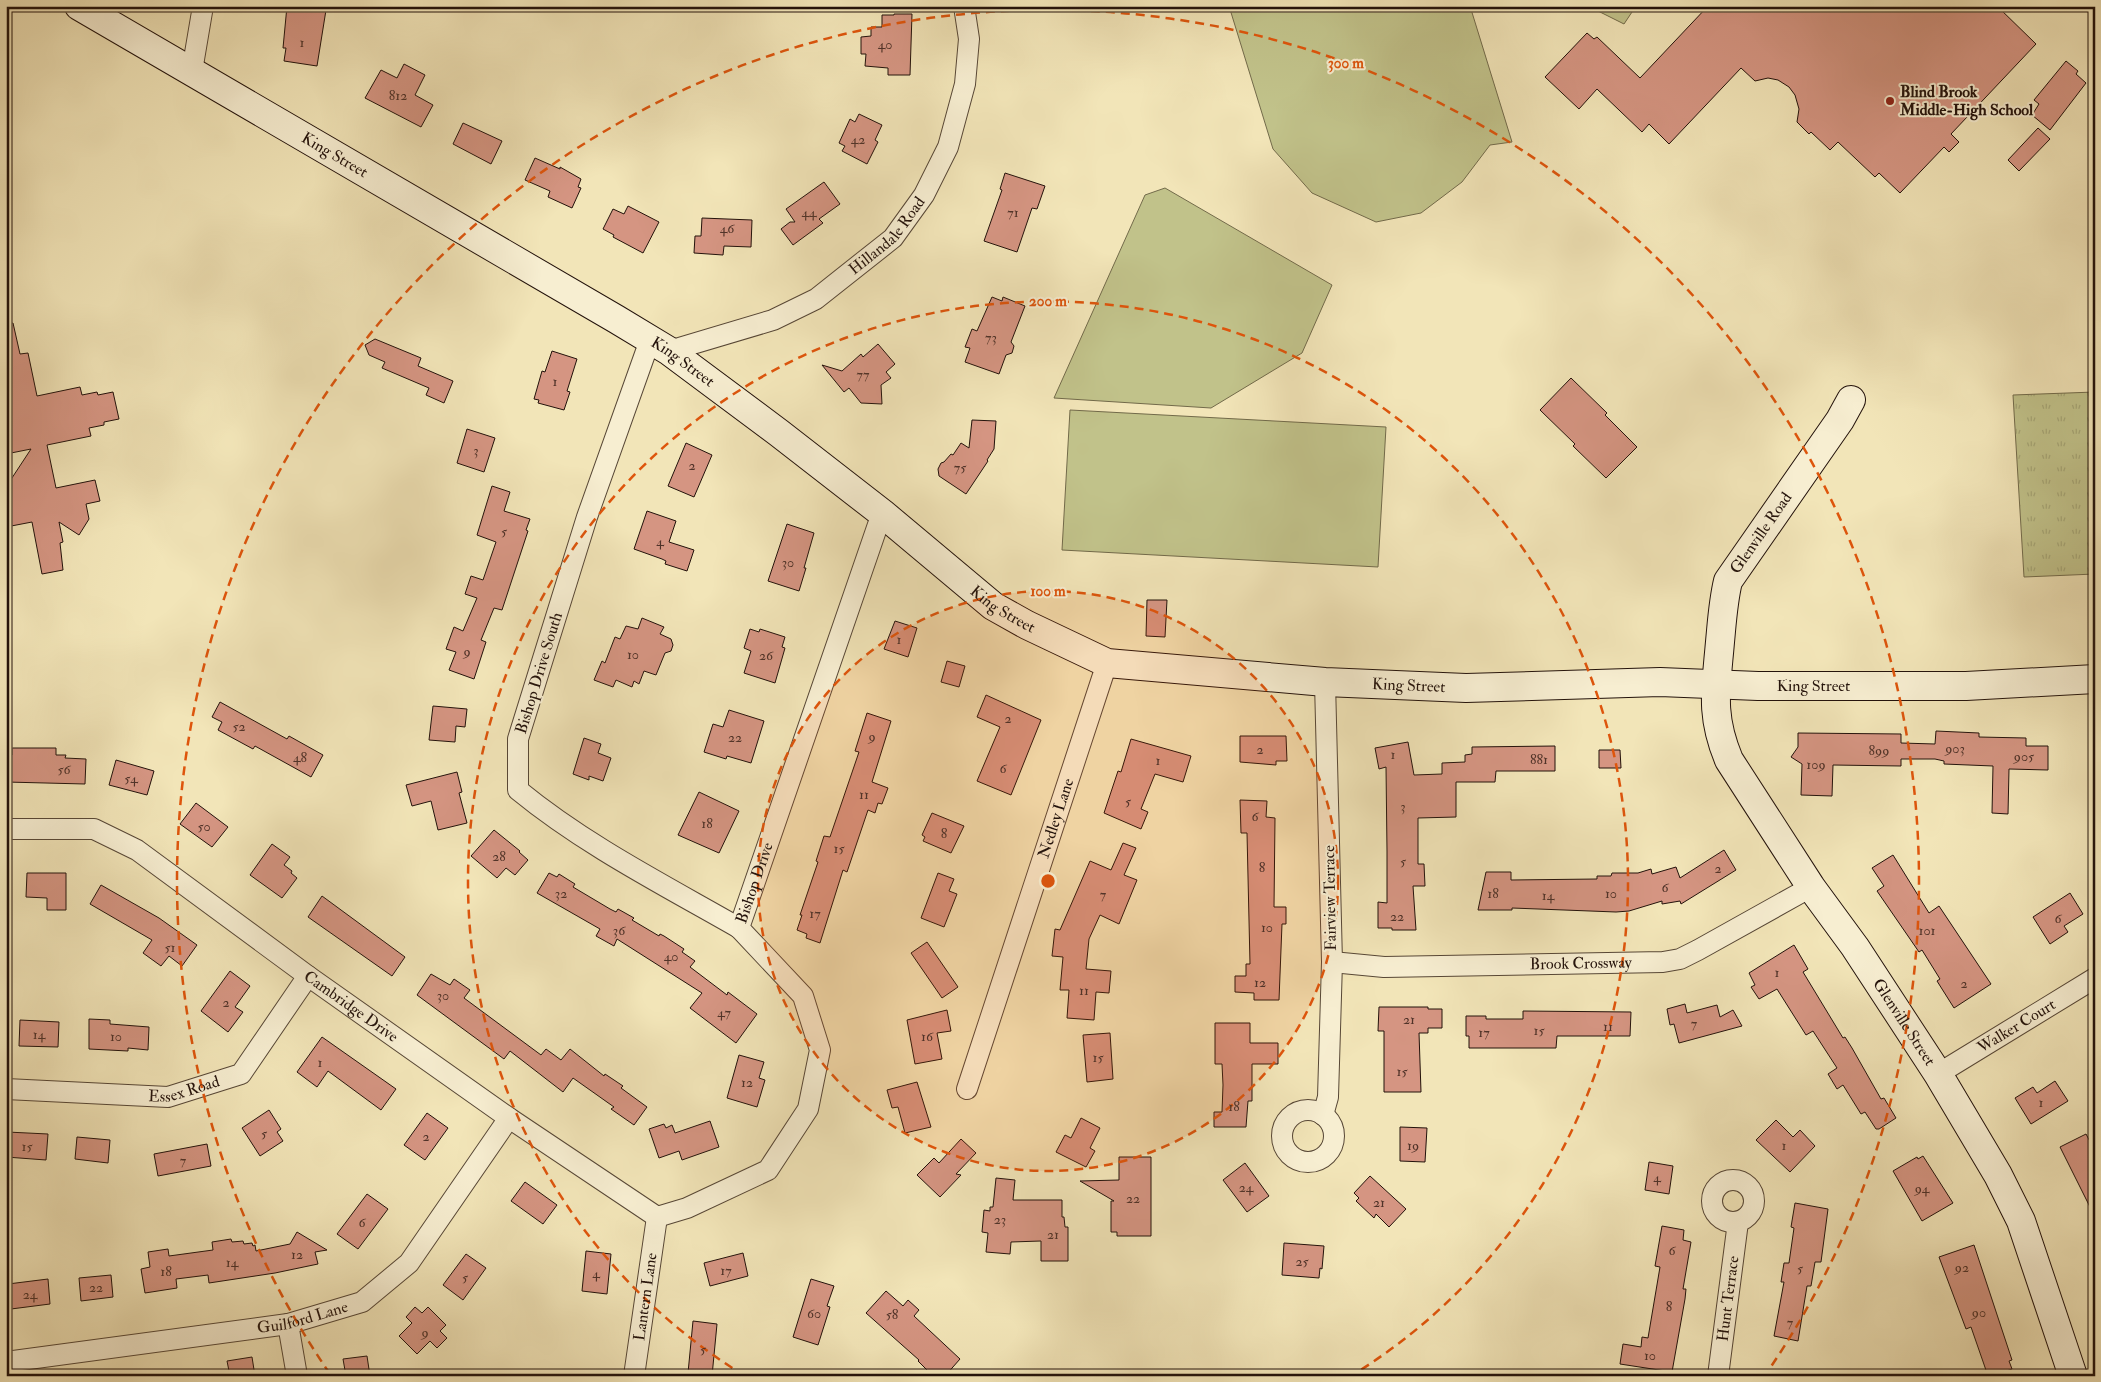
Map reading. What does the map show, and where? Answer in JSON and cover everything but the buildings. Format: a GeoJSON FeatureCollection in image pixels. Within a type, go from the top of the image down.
{"type":"FeatureCollection","features":[{"type":"Feature","properties":{"kind":"main road","name":"King Street"},"geometry":{"type":"LineString","coordinates":[[79,6],[659,346],[882,513],[993,606],[1027,625],[1107,663],[1326,682],[1466,688],[1641,682],[1768,686],[1966,686],[2095,678]]}},
{"type":"Feature","properties":{"kind":"main road","name":"Glenville Road"},"geometry":{"type":"LineString","coordinates":[[1715,683],[1723,605],[1728,581],[1852,400]]}},
{"type":"Feature","properties":{"kind":"main road","name":"Glenville Street"},"geometry":{"type":"LineString","coordinates":[[1715,683],[1715,713],[1720,737],[1729,760],[1811,887],[1855,947],[1938,1074],[1998,1175],[2021,1221],[2073,1376]]}},
{"type":"Feature","properties":{"kind":"street"},"geometry":{"type":"LineString","coordinates":[[192,71],[203,6]]}},
{"type":"Feature","properties":{"kind":"street","name":"Hillandale Road"},"geometry":{"type":"LineString","coordinates":[[659,346],[773,320],[816,299],[893,238],[924,195],[948,146],[965,84],[969,40],[964,6]]}},
{"type":"Feature","properties":{"kind":"street","name":"Bishop Drive South"},"geometry":{"type":"LineString","coordinates":[[659,346],[587,517],[518,739],[518,790],[552,818],[589,842],[739,928]]}},
{"type":"Feature","properties":{"kind":"street","name":"Bishop Drive"},"geometry":{"type":"LineString","coordinates":[[656,1217],[687,1208],[768,1170],[808,1109],[820,1050],[803,996],[739,928],[882,513]]}},
{"type":"Feature","properties":{"kind":"street","name":"Nedley Lane"},"geometry":{"type":"LineString","coordinates":[[967,1089],[1107,663]]}},
{"type":"Feature","properties":{"kind":"street","name":"Fairview Terrace"},"geometry":{"type":"LineString","coordinates":[[1323,1115],[1328,1097],[1332,962],[1326,682]]}},
{"type":"Feature","properties":{"kind":"street","name":"Cambridge Drive"},"geometry":{"type":"LineString","coordinates":[[6,829],[94,829],[137,850],[308,976],[509,1118],[656,1217]]}},
{"type":"Feature","properties":{"kind":"street","name":"Brook Crossway"},"geometry":{"type":"LineString","coordinates":[[1332,962],[1384,967],[1663,962],[1680,959],[1698,950],[1811,887]]}},
{"type":"Feature","properties":{"kind":"street","name":"Essex Road"},"geometry":{"type":"LineString","coordinates":[[6,1089],[168,1097],[240,1074],[308,976]]}},
{"type":"Feature","properties":{"kind":"street","name":"Walker Court"},"geometry":{"type":"LineString","coordinates":[[1938,1074],[2095,978]]}},
{"type":"Feature","properties":{"kind":"street","name":"Guilford Lane"},"geometry":{"type":"LineString","coordinates":[[6,1362],[288,1324],[362,1302],[409,1263],[509,1118]]}},
{"type":"Feature","properties":{"kind":"street","name":"Lantern Lane"},"geometry":{"type":"LineString","coordinates":[[634,1376],[656,1217]]}},
{"type":"Feature","properties":{"kind":"street","name":"Hunt Terrace"},"geometry":{"type":"LineString","coordinates":[[1718,1376],[1738,1222]]}},
{"type":"Feature","properties":{"kind":"street"},"geometry":{"type":"LineString","coordinates":[[288,1324],[297,1376]]}},
{"type":"Feature","properties":{"kind":"green space"},"geometry":{"type":"Polygon","coordinates":[[[1229,6],[1470,6],[1512,142],[1490,145],[1462,182],[1421,213],[1376,222],[1312,193],[1273,149],[1229,6]]]}},
{"type":"Feature","properties":{"kind":"green space"},"geometry":{"type":"Polygon","coordinates":[[[1588,6],[1636,6],[1624,24],[1588,6]]]}},
{"type":"Feature","properties":{"kind":"green space"},"geometry":{"type":"Polygon","coordinates":[[[1165,188],[1332,285],[1302,353],[1211,408],[1054,398],[1145,195],[1165,188]]]}},
{"type":"Feature","properties":{"kind":"green space"},"geometry":{"type":"Polygon","coordinates":[[[2095,392],[2095,574],[2024,577],[2013,395],[2095,392]]]}},
{"type":"Feature","properties":{"kind":"green space"},"geometry":{"type":"Polygon","coordinates":[[[1070,410],[1386,427],[1378,567],[1062,550],[1070,410]]]}},
{"type":"Feature","properties":{"kind":"place","name":"Blind Brook Middle-High School"},"geometry":{"type":"Point","coordinates":[1890,101]}}]}
